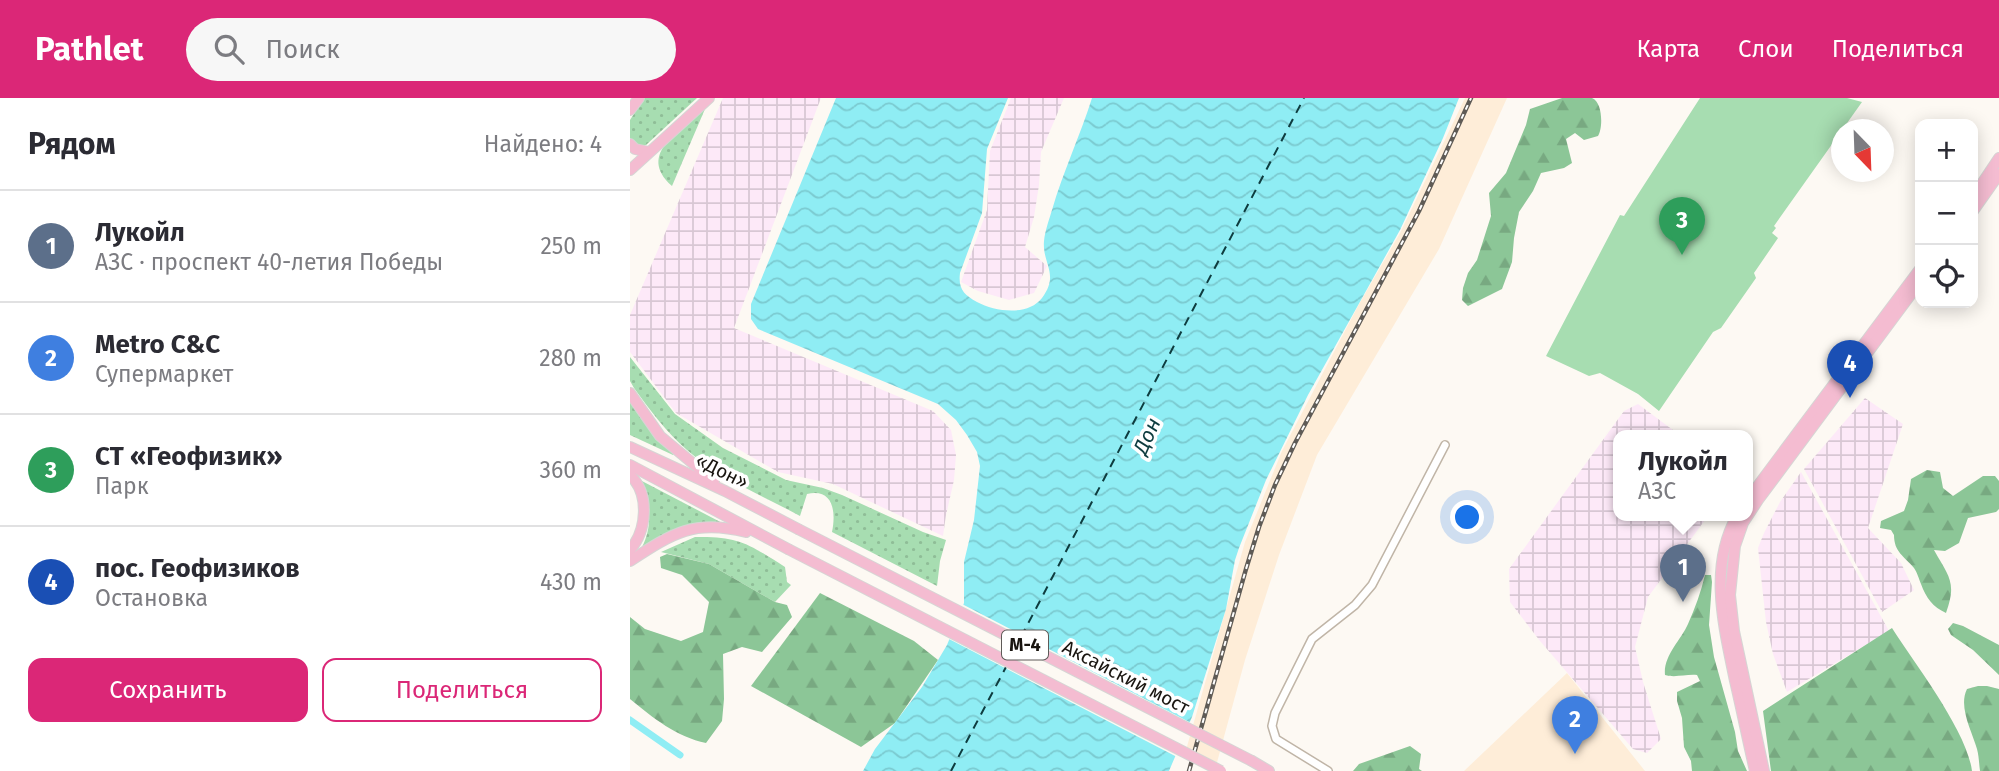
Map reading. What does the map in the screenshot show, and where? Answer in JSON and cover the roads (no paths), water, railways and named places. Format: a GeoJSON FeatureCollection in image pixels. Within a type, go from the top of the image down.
{"type":"FeatureCollection","features":[{"type":"Feature","properties":{"kind":"main road"},"geometry":{"type":"LineString","coordinates":[[630,110],[639,98]]}},
{"type":"Feature","properties":{"kind":"main road"},"geometry":{"type":"LineString","coordinates":[[630,170],[709,98]]}},
{"type":"Feature","properties":{"kind":"main road"},"geometry":{"type":"LineString","coordinates":[[630,145],[649,152]]}},
{"type":"Feature","properties":{"kind":"main road"},"geometry":{"type":"LineString","coordinates":[[1978,190],[1999,158]]}},
{"type":"Feature","properties":{"kind":"main road"},"geometry":{"type":"LineString","coordinates":[[1978,204],[1999,174]]}},
{"type":"Feature","properties":{"kind":"main road"},"geometry":{"type":"LineString","coordinates":[[1753,492],[1915,276]]}},
{"type":"Feature","properties":{"kind":"main road"},"geometry":{"type":"LineString","coordinates":[[1753,505],[1915,289]]}},
{"type":"Feature","properties":{"kind":"main road"},"geometry":{"type":"LineString","coordinates":[[630,393],[660,436],[725,491]]}},
{"type":"Feature","properties":{"kind":"main road","name":"«Дон»"},"geometry":{"type":"LineString","coordinates":[[630,447],[725,491],[798,529]]}},
{"type":"Feature","properties":{"kind":"main road","name":"«Дон»"},"geometry":{"type":"LineString","coordinates":[[630,465],[788,549]]}},
{"type":"Feature","properties":{"kind":"main road"},"geometry":{"type":"LineString","coordinates":[[630,475],[640,492],[643,515],[641,533],[630,550]]}},
{"type":"Feature","properties":{"kind":"main road"},"geometry":{"type":"LineString","coordinates":[[1738,521],[1726,543],[1721,568],[1720,595],[1725,632],[1755,771]]}},
{"type":"Feature","properties":{"kind":"main road"},"geometry":{"type":"LineString","coordinates":[[1739,521],[1730,595],[1734,631],[1764,771]]}},
{"type":"Feature","properties":{"kind":"main road"},"geometry":{"type":"LineString","coordinates":[[630,561],[665,538],[692,528],[717,526],[762,535]]}},
{"type":"Feature","properties":{"kind":"main road","name":"Аксайский мост"},"geometry":{"type":"LineString","coordinates":[[798,529],[1269,771]]}},
{"type":"Feature","properties":{"kind":"main road","name":"Аксайский мост"},"geometry":{"type":"LineString","coordinates":[[788,549],[1221,771]]}},
{"type":"Feature","properties":{"kind":"street"},"geometry":{"type":"LineString","coordinates":[[1328,771],[1276,739],[1272,726],[1275,713],[1312,639],[1355,605],[1372,585],[1445,445]]}},
{"type":"Feature","properties":{"kind":"water","name":"Дон"},"geometry":{"type":"Polygon","coordinates":[[[836,98],[1008,98],[987,149],[982,213],[960,273],[960,283],[965,294],[985,305],[1002,310],[1020,310],[1036,304],[1050,282],[1044,249],[1045,233],[1092,98],[1459,98],[1400,230],[1308,395],[1266,480],[1235,560],[1226,609],[1192,717],[1169,771],[863,771],[875,749],[922,687],[947,645],[964,603],[964,562],[974,520],[980,466],[977,452],[967,435],[956,420],[938,404],[758,329],[751,319],[751,304],[836,98]]]}},
{"type":"Feature","properties":{"kind":"waterway"},"geometry":{"type":"LineString","coordinates":[[630,720],[680,755]]}},
{"type":"Feature","properties":{"kind":"railway"},"geometry":{"type":"LineString","coordinates":[[1189,771],[1246,569],[1275,485],[1419,211],[1471,98]]}},
{"type":"Feature","properties":{"kind":"place","name":"СТ «Геофизик»"},"geometry":{"type":"Point","coordinates":[1682,255]}},
{"type":"Feature","properties":{"kind":"place","name":"пос. Геофизиков"},"geometry":{"type":"Point","coordinates":[1850,398]}},
{"type":"Feature","properties":{"kind":"place","name":"Лукойл"},"geometry":{"type":"Point","coordinates":[1683,602]}},
{"type":"Feature","properties":{"kind":"place","name":"Metro C&C"},"geometry":{"type":"Point","coordinates":[1575,754]}}]}
